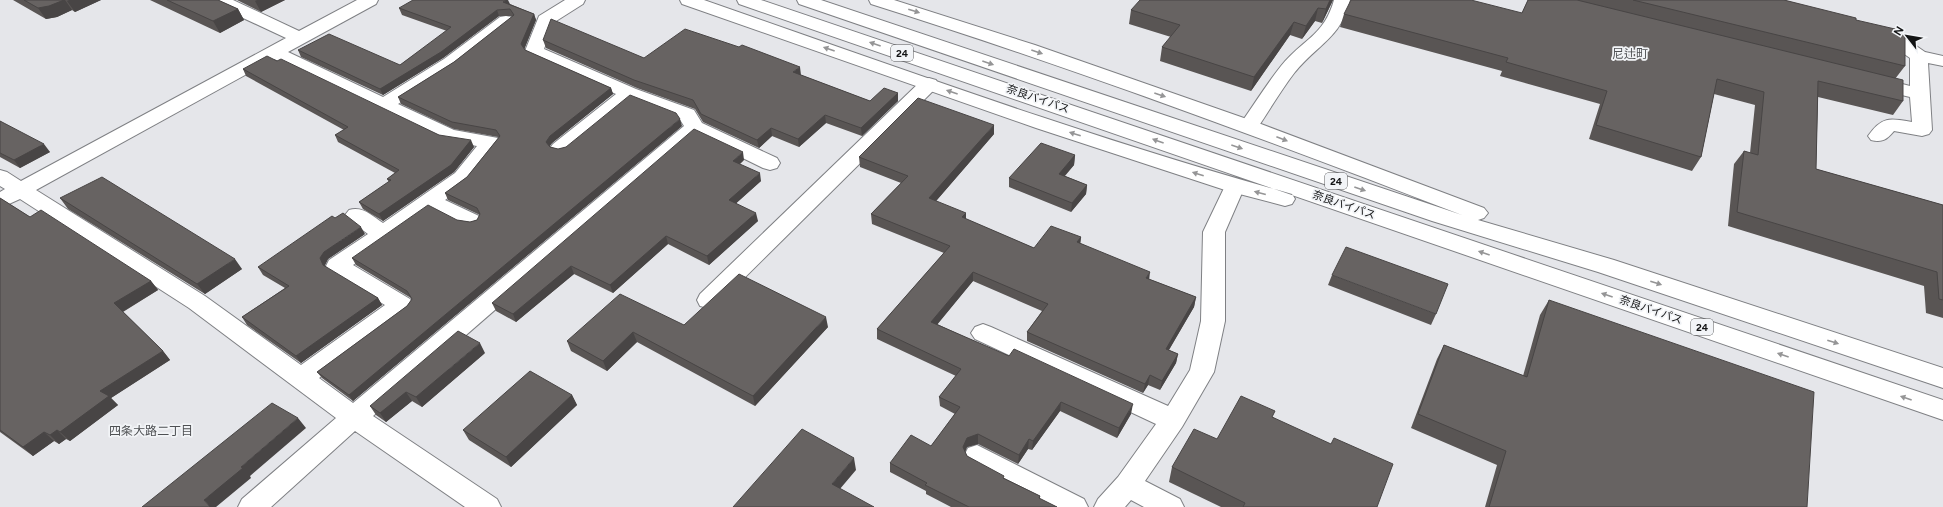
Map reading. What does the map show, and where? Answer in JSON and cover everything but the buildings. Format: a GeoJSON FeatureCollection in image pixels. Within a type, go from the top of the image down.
{"type":"FeatureCollection","features":[{"type":"Feature","properties":{"kind":"main road"},"geometry":{"type":"LineString","coordinates":[[219,0],[300,38]]}},
{"type":"Feature","properties":{"kind":"main road"},"geometry":{"type":"LineString","coordinates":[[0,201],[370,0]]}},
{"type":"Feature","properties":{"kind":"main road"},"geometry":{"type":"LineString","coordinates":[[577,0],[545,20],[534,51],[629,93],[687,114],[694,127],[770,163]]}},
{"type":"Feature","properties":{"kind":"main road"},"geometry":{"type":"LineString","coordinates":[[688,0],[1043,124],[1235,186],[1460,245]]}},
{"type":"Feature","properties":{"kind":"main road","name":"奈良バイパス"},"geometry":{"type":"LineString","coordinates":[[745,0],[1440,216],[1606,266],[1943,378]]}},
{"type":"Feature","properties":{"kind":"main road","name":"奈良バイパス"},"geometry":{"type":"LineString","coordinates":[[805,0],[1063,98],[1249,173],[1943,410]]}},
{"type":"Feature","properties":{"kind":"main road"},"geometry":{"type":"LineString","coordinates":[[877,0],[982,32],[1249,126],[1565,247],[1606,266]]}},
{"type":"Feature","properties":{"kind":"main road"},"geometry":{"type":"LineString","coordinates":[[1249,126],[1294,62],[1326,34],[1337,18],[1342,0]]}},
{"type":"Feature","properties":{"kind":"main road"},"geometry":{"type":"LineString","coordinates":[[384,106],[450,62],[506,21]]}},
{"type":"Feature","properties":{"kind":"main road"},"geometry":{"type":"LineString","coordinates":[[1865,29],[1887,34],[1919,56],[1943,62]]}},
{"type":"Feature","properties":{"kind":"main road"},"geometry":{"type":"LineString","coordinates":[[273,52],[450,136],[491,142],[462,178],[337,266],[402,305],[302,378]]}},
{"type":"Feature","properties":{"kind":"main road"},"geometry":{"type":"LineString","coordinates":[[1878,136],[1890,124],[1922,130],[1918,94],[1919,56]]}},
{"type":"Feature","properties":{"kind":"main road"},"geometry":{"type":"LineString","coordinates":[[1858,79],[1918,94]]}},
{"type":"Feature","properties":{"kind":"main road"},"geometry":{"type":"LineString","coordinates":[[708,300],[928,84]]}},
{"type":"Feature","properties":{"kind":"main road"},"geometry":{"type":"LineString","coordinates":[[560,148],[629,93]]}},
{"type":"Feature","properties":{"kind":"main road"},"geometry":{"type":"LineString","coordinates":[[252,507],[354,417],[694,127]]}},
{"type":"Feature","properties":{"kind":"main road"},"geometry":{"type":"LineString","coordinates":[[0,177],[22,189],[197,302],[354,417],[487,507]]}},
{"type":"Feature","properties":{"kind":"main road"},"geometry":{"type":"LineString","coordinates":[[1108,507],[1127,485],[1173,420],[1202,372],[1213,321],[1214,232],[1235,186]]}},
{"type":"Feature","properties":{"kind":"main road"},"geometry":{"type":"LineString","coordinates":[[430,201],[471,221]]}},
{"type":"Feature","properties":{"kind":"main road"},"geometry":{"type":"LineString","coordinates":[[356,215],[383,234]]}},
{"type":"Feature","properties":{"kind":"main road"},"geometry":{"type":"LineString","coordinates":[[983,333],[1173,420]]}},
{"type":"Feature","properties":{"kind":"main road"},"geometry":{"type":"LineString","coordinates":[[977,456],[1074,507]]}},
{"type":"Feature","properties":{"kind":"main road"},"geometry":{"type":"LineString","coordinates":[[1127,485],[1170,507]]}},
{"type":"Feature","properties":{"kind":"district","name":"尼辻町"},"geometry":{"type":"Point","coordinates":[1630,54]}},
{"type":"Feature","properties":{"kind":"district","name":"四条大路二丁目"},"geometry":{"type":"Point","coordinates":[151,431]}}]}
